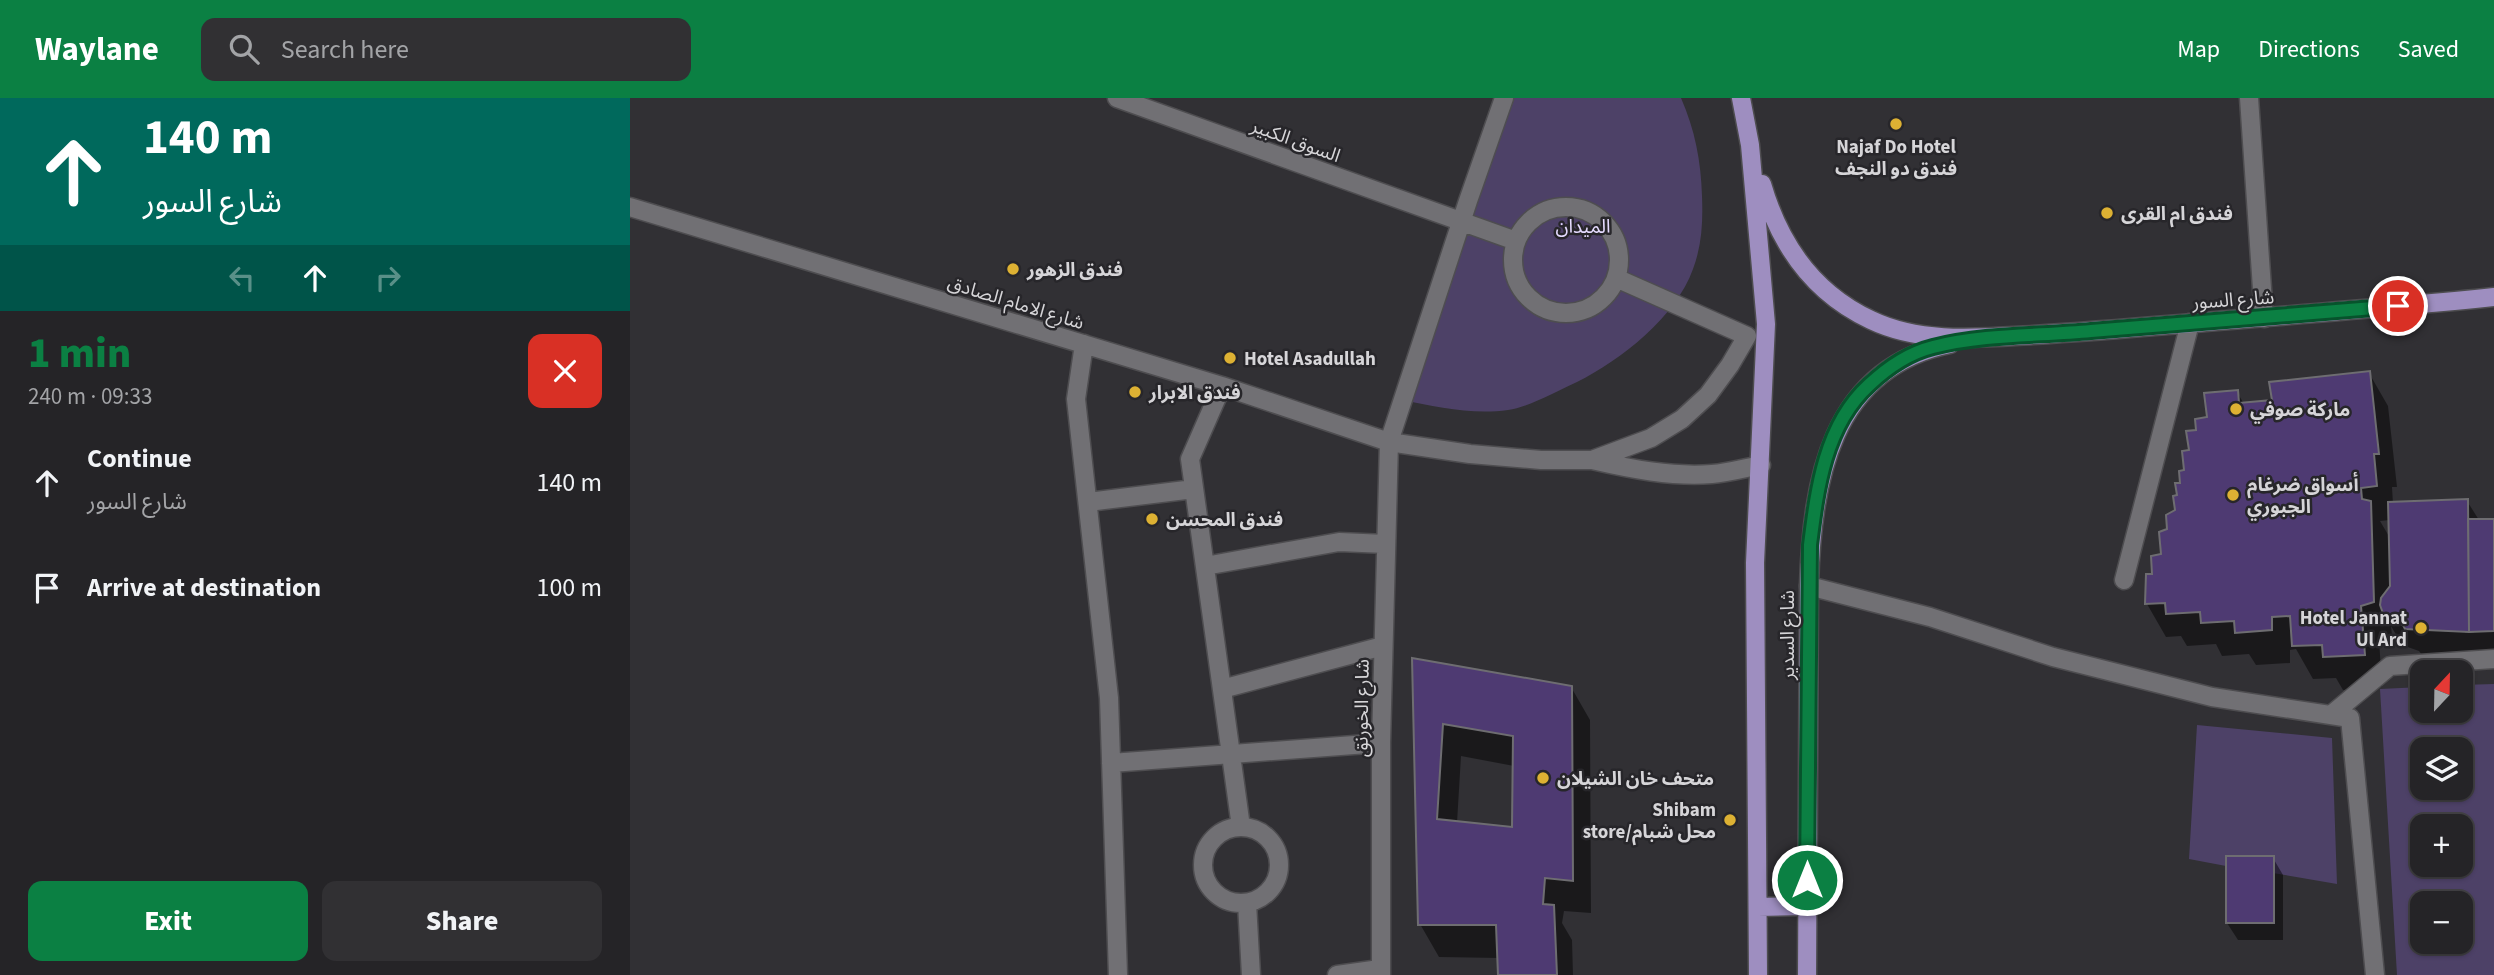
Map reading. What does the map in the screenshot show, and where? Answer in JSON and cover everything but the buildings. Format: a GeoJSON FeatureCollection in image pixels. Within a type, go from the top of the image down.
{"type":"FeatureCollection","features":[{"type":"Feature","properties":{"kind":"main road"},"geometry":{"type":"LineString","coordinates":[[1741,98],[1768,204],[1786,246],[1825,291],[1871,320],[1926,337],[1975,338]]}},
{"type":"Feature","properties":{"kind":"main road","name":"شارع السدير"},"geometry":{"type":"LineString","coordinates":[[1751,145],[1766,324],[1755,563],[1758,975]]}},
{"type":"Feature","properties":{"kind":"main road","name":"شارع السور"},"geometry":{"type":"LineString","coordinates":[[1975,338],[2264,318],[2494,297]]}},
{"type":"Feature","properties":{"kind":"main road","name":"شارع السدير"},"geometry":{"type":"LineString","coordinates":[[1807,975],[1808,586],[1816,495],[1828,449],[1846,415],[1868,386],[1901,360],[1930,348],[1975,338]]}},
{"type":"Feature","properties":{"kind":"main road"},"geometry":{"type":"LineString","coordinates":[[1758,907],[1807,906]]}},
{"type":"Feature","properties":{"kind":"street","name":"السوق الكبير"},"geometry":{"type":"LineString","coordinates":[[1117,98],[1516,241]]}},
{"type":"Feature","properties":{"kind":"street","name":"شارع الخورنق"},"geometry":{"type":"LineString","coordinates":[[1380,972],[1381,743],[1389,442],[1504,98]]}},
{"type":"Feature","properties":{"kind":"street"},"geometry":{"type":"LineString","coordinates":[[2249,98],[2264,318]]}},
{"type":"Feature","properties":{"kind":"street","name":"شارع الامام الصادق"},"geometry":{"type":"LineString","coordinates":[[630,207],[1222,386],[1389,442],[1470,454],[1541,460],[1592,460]]}},
{"type":"Feature","properties":{"kind":"street"},"geometry":{"type":"LineString","coordinates":[[1564,207],[1582,210],[1597,217],[1613,237],[1619,261],[1616,278],[1609,293],[1596,304],[1581,311],[1564,313],[1548,310],[1532,301],[1520,287],[1514,270],[1516,241],[1531,220],[1546,211],[1564,207]]}},
{"type":"Feature","properties":{"kind":"street"},"geometry":{"type":"LineString","coordinates":[[1592,460],[1651,438],[1682,419],[1708,395],[1747,336],[1616,278]]}},
{"type":"Feature","properties":{"kind":"street"},"geometry":{"type":"LineString","coordinates":[[2124,579],[2190,323]]}},
{"type":"Feature","properties":{"kind":"street"},"geometry":{"type":"LineString","coordinates":[[1084,344],[1076,400],[1109,698],[1118,975]]}},
{"type":"Feature","properties":{"kind":"street"},"geometry":{"type":"LineString","coordinates":[[1222,386],[1190,459],[1241,827]]}},
{"type":"Feature","properties":{"kind":"street"},"geometry":{"type":"LineString","coordinates":[[1592,460],[1633,470],[1674,474],[1713,474],[1761,466]]}},
{"type":"Feature","properties":{"kind":"street"},"geometry":{"type":"LineString","coordinates":[[1088,502],[1194,489]]}},
{"type":"Feature","properties":{"kind":"street"},"geometry":{"type":"LineString","coordinates":[[1205,566],[1339,542],[1386,544]]}},
{"type":"Feature","properties":{"kind":"street"},"geometry":{"type":"LineString","coordinates":[[1808,586],[1930,618],[2053,657],[2212,697],[2350,718],[2375,975]]}},
{"type":"Feature","properties":{"kind":"street"},"geometry":{"type":"LineString","coordinates":[[1222,690],[1383,646]]}},
{"type":"Feature","properties":{"kind":"street"},"geometry":{"type":"LineString","coordinates":[[2331,715],[2390,666],[2494,659]]}},
{"type":"Feature","properties":{"kind":"street"},"geometry":{"type":"LineString","coordinates":[[1111,763],[1381,743]]}},
{"type":"Feature","properties":{"kind":"street"},"geometry":{"type":"LineString","coordinates":[[1241,827],[1264,835],[1278,856],[1279,868],[1269,891],[1247,902],[1235,902],[1213,891],[1203,868],[1209,845],[1218,835],[1228,829],[1241,827]]}},
{"type":"Feature","properties":{"kind":"street"},"geometry":{"type":"LineString","coordinates":[[1247,902],[1251,975]]}},
{"type":"Feature","properties":{"kind":"street"},"geometry":{"type":"LineString","coordinates":[[1337,975],[1380,972]]}},
{"type":"Feature","properties":{"kind":"green space","name":"الميدان"},"geometry":{"type":"Polygon","coordinates":[[[1504,98],[1681,98],[1694,134],[1701,183],[1701,233],[1693,269],[1674,304],[1629,349],[1594,373],[1543,398],[1508,410],[1481,412],[1402,400],[1504,98]]]}},
{"type":"Feature","properties":{"kind":"green space"},"geometry":{"type":"Polygon","coordinates":[[[2494,684],[2494,975],[2397,975],[2380,689],[2410,688],[2410,723],[2473,723],[2473,685],[2494,684]]]}},
{"type":"Feature","properties":{"kind":"green space"},"geometry":{"type":"Polygon","coordinates":[[[2197,725],[2332,738],[2337,884],[2273,873],[2273,856],[2226,856],[2226,866],[2189,859],[2197,725]]]}},
{"type":"Feature","properties":{"kind":"place","name":"Najaf Do Hotel فندق دو النجف"},"geometry":{"type":"Point","coordinates":[1896,124]}},
{"type":"Feature","properties":{"kind":"place","name":"فندق ام القرى"},"geometry":{"type":"Point","coordinates":[2107,213]}},
{"type":"Feature","properties":{"kind":"place","name":"فندق الزهور"},"geometry":{"type":"Point","coordinates":[1013,269]}},
{"type":"Feature","properties":{"kind":"place","name":"Hotel Asadullah"},"geometry":{"type":"Point","coordinates":[1230,358]}},
{"type":"Feature","properties":{"kind":"place","name":"فندق الابرار"},"geometry":{"type":"Point","coordinates":[1135,392]}},
{"type":"Feature","properties":{"kind":"place","name":"ماركة صوفي"},"geometry":{"type":"Point","coordinates":[2236,409]}},
{"type":"Feature","properties":{"kind":"place","name":"أسواق ضرغام الجبوري"},"geometry":{"type":"Point","coordinates":[2233,495]}},
{"type":"Feature","properties":{"kind":"place","name":"فندق المحسن"},"geometry":{"type":"Point","coordinates":[1152,519]}},
{"type":"Feature","properties":{"kind":"place","name":"Hotel Jannat Ul Ard"},"geometry":{"type":"Point","coordinates":[2421,628]}},
{"type":"Feature","properties":{"kind":"place","name":"متحف خان الشيلان"},"geometry":{"type":"Point","coordinates":[1543,778]}},
{"type":"Feature","properties":{"kind":"place","name":"Shibam store/محل شبام"},"geometry":{"type":"Point","coordinates":[1730,820]}},
{"type":"Feature","properties":{"kind":"route"},"geometry":{"type":"LineString","coordinates":[[1807,880],[1808,586],[1816,495],[1828,449],[1846,415],[1868,386],[1901,360],[1930,348],[1975,338],[2061,334],[2398,306]]}}]}
